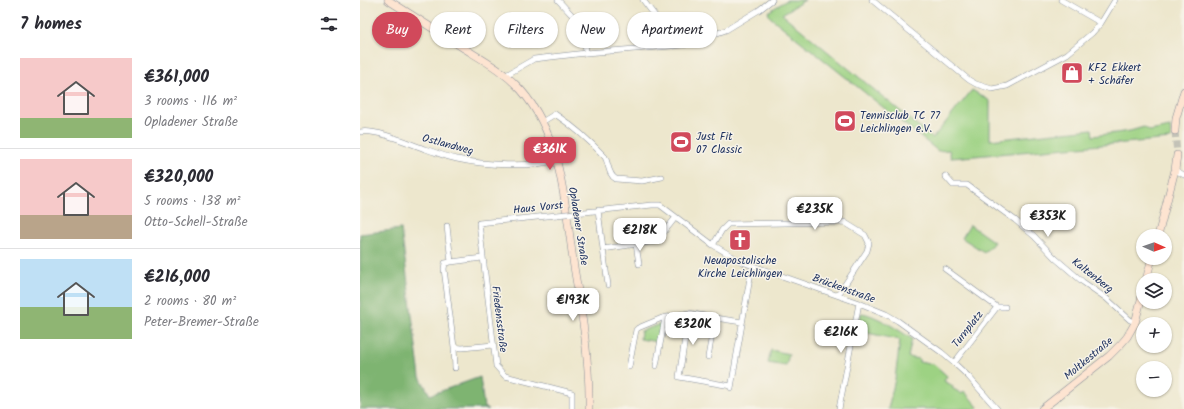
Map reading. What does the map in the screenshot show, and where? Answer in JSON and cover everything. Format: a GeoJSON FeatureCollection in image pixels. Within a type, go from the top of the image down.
{"type":"FeatureCollection","features":[{"type":"Feature","properties":{"kind":"main road","name":"Opladener Straße"},"geometry":{"type":"LineString","coordinates":[[388,0],[482,59],[506,76],[524,94],[542,122],[557,160],[561,178],[583,323],[589,379],[589,409]]}},
{"type":"Feature","properties":{"kind":"main road"},"geometry":{"type":"LineString","coordinates":[[1175,131],[1184,91]]}},
{"type":"Feature","properties":{"kind":"main road"},"geometry":{"type":"LineString","coordinates":[[1160,229],[1175,170],[1177,155]]}},
{"type":"Feature","properties":{"kind":"main road","name":"Moltkestraße"},"geometry":{"type":"LineString","coordinates":[[1042,409],[1116,350],[1128,337],[1135,322],[1138,309]]}},
{"type":"Feature","properties":{"kind":"street"},"geometry":{"type":"LineString","coordinates":[[558,0],[584,28],[586,53]]}},
{"type":"Feature","properties":{"kind":"street"},"geometry":{"type":"LineString","coordinates":[[643,0],[652,12]]}},
{"type":"Feature","properties":{"kind":"street"},"geometry":{"type":"LineString","coordinates":[[717,33],[726,30],[759,10],[772,0]]}},
{"type":"Feature","properties":{"kind":"street"},"geometry":{"type":"LineString","coordinates":[[872,0],[969,80],[992,89],[1007,86],[1067,54],[1092,33],[1101,23],[1115,0]]}},
{"type":"Feature","properties":{"kind":"street"},"geometry":{"type":"LineString","coordinates":[[1061,0],[1101,23]]}},
{"type":"Feature","properties":{"kind":"street"},"geometry":{"type":"LineString","coordinates":[[506,76],[534,59],[650,48]]}},
{"type":"Feature","properties":{"kind":"street"},"geometry":{"type":"LineString","coordinates":[[542,122],[555,114],[563,119],[605,157],[608,162],[610,174],[616,179],[642,181],[662,177]]}},
{"type":"Feature","properties":{"kind":"street","name":"Ostlandweg"},"geometry":{"type":"LineString","coordinates":[[360,132],[385,136],[456,159],[481,163],[545,163],[557,160]]}},
{"type":"Feature","properties":{"kind":"street"},"geometry":{"type":"LineString","coordinates":[[1175,170],[1184,175]]}},
{"type":"Feature","properties":{"kind":"street","name":"Kaltenberg"},"geometry":{"type":"LineString","coordinates":[[946,176],[953,185],[967,185],[1015,220],[1083,282],[1106,298],[1130,320],[1135,322]]}},
{"type":"Feature","properties":{"kind":"street","name":"Haus Vorst"},"geometry":{"type":"LineString","coordinates":[[479,223],[652,204],[660,205],[669,211]]}},
{"type":"Feature","properties":{"kind":"street"},"geometry":{"type":"LineString","coordinates":[[598,210],[608,285]]}},
{"type":"Feature","properties":{"kind":"street","name":"Brückenstraße"},"geometry":{"type":"LineString","coordinates":[[669,211],[729,256],[752,266],[859,303],[886,314],[898,321],[926,340],[954,362],[996,409]]}},
{"type":"Feature","properties":{"kind":"street"},"geometry":{"type":"LineString","coordinates":[[603,249],[657,241],[676,217]]}},
{"type":"Feature","properties":{"kind":"street"},"geometry":{"type":"LineString","coordinates":[[713,245],[722,230],[728,224],[844,222],[865,235],[869,243],[867,251],[838,295]]}},
{"type":"Feature","properties":{"kind":"street","name":"Friedensstraße"},"geometry":{"type":"LineString","coordinates":[[479,223],[496,366],[505,376],[572,393],[572,409]]}},
{"type":"Feature","properties":{"kind":"street"},"geometry":{"type":"LineString","coordinates":[[447,226],[451,262]]}},
{"type":"Feature","properties":{"kind":"street"},"geometry":{"type":"LineString","coordinates":[[636,244],[639,264]]}},
{"type":"Feature","properties":{"kind":"street"},"geometry":{"type":"LineString","coordinates":[[455,368],[454,346],[444,269],[445,263],[482,258]]}},
{"type":"Feature","properties":{"kind":"street"},"geometry":{"type":"LineString","coordinates":[[689,313],[679,377],[731,387],[752,266]]}},
{"type":"Feature","properties":{"kind":"street","name":"Turnplatz"},"geometry":{"type":"LineString","coordinates":[[945,269],[997,307],[1004,307]]}},
{"type":"Feature","properties":{"kind":"street"},"geometry":{"type":"LineString","coordinates":[[839,409],[859,303]]}},
{"type":"Feature","properties":{"kind":"street","name":"Turnplatz"},"geometry":{"type":"LineString","coordinates":[[954,362],[997,307]]}},
{"type":"Feature","properties":{"kind":"street"},"geometry":{"type":"LineString","coordinates":[[629,367],[636,330],[648,323],[662,318],[689,313],[742,322]]}},
{"type":"Feature","properties":{"kind":"street"},"geometry":{"type":"LineString","coordinates":[[656,366],[665,318]]}},
{"type":"Feature","properties":{"kind":"street"},"geometry":{"type":"LineString","coordinates":[[708,357],[715,318]]}},
{"type":"Feature","properties":{"kind":"street"},"geometry":{"type":"LineString","coordinates":[[454,346],[462,348],[493,345]]}},
{"type":"Feature","properties":{"kind":"green space"},"geometry":{"type":"Polygon","coordinates":[[[787,0],[805,0],[782,14],[933,138],[972,90],[990,101],[990,140],[1092,129],[1093,136],[1130,131],[1144,127],[1150,131],[1170,127],[1171,139],[951,158],[949,150],[938,151],[770,17],[768,12],[787,0]]]}},
{"type":"Feature","properties":{"kind":"green space"},"geometry":{"type":"Polygon","coordinates":[[[970,225],[994,242],[984,252],[962,238],[970,225]]]}},
{"type":"Feature","properties":{"kind":"green space"},"geometry":{"type":"Polygon","coordinates":[[[401,229],[420,377],[430,395],[480,377],[484,407],[489,409],[360,409],[360,234],[401,229]]]}},
{"type":"Feature","properties":{"kind":"green space"},"geometry":{"type":"Polygon","coordinates":[[[861,313],[873,316],[912,339],[908,357],[919,359],[919,362],[931,363],[935,365],[947,376],[944,381],[953,386],[952,388],[962,394],[964,391],[978,407],[977,409],[888,409],[895,379],[900,340],[858,331],[861,313]]]}},
{"type":"Feature","properties":{"kind":"green space"},"geometry":{"type":"Polygon","coordinates":[[[661,324],[658,342],[640,339],[641,331],[661,324]]]}},
{"type":"Feature","properties":{"kind":"green space"},"geometry":{"type":"Polygon","coordinates":[[[771,350],[789,354],[786,366],[768,363],[771,350]]]}},
{"type":"Feature","properties":{"kind":"tunnel"},"geometry":{"type":"LineString","coordinates":[[1175,131],[1177,155]]}},
{"type":"Feature","properties":{"kind":"place","name":"KFZ Ekkert + Schäfer"},"geometry":{"type":"Point","coordinates":[1072,73]}},
{"type":"Feature","properties":{"kind":"place","name":"Tennisclub TC 77 Leichlingen e.V."},"geometry":{"type":"Point","coordinates":[845,121]}},
{"type":"Feature","properties":{"kind":"place","name":"Just Fit 07 Classic"},"geometry":{"type":"Point","coordinates":[681,142]}},
{"type":"Feature","properties":{"kind":"place","name":"Neuapostolische Kirche Leichlingen"},"geometry":{"type":"Point","coordinates":[740,240]}}]}
